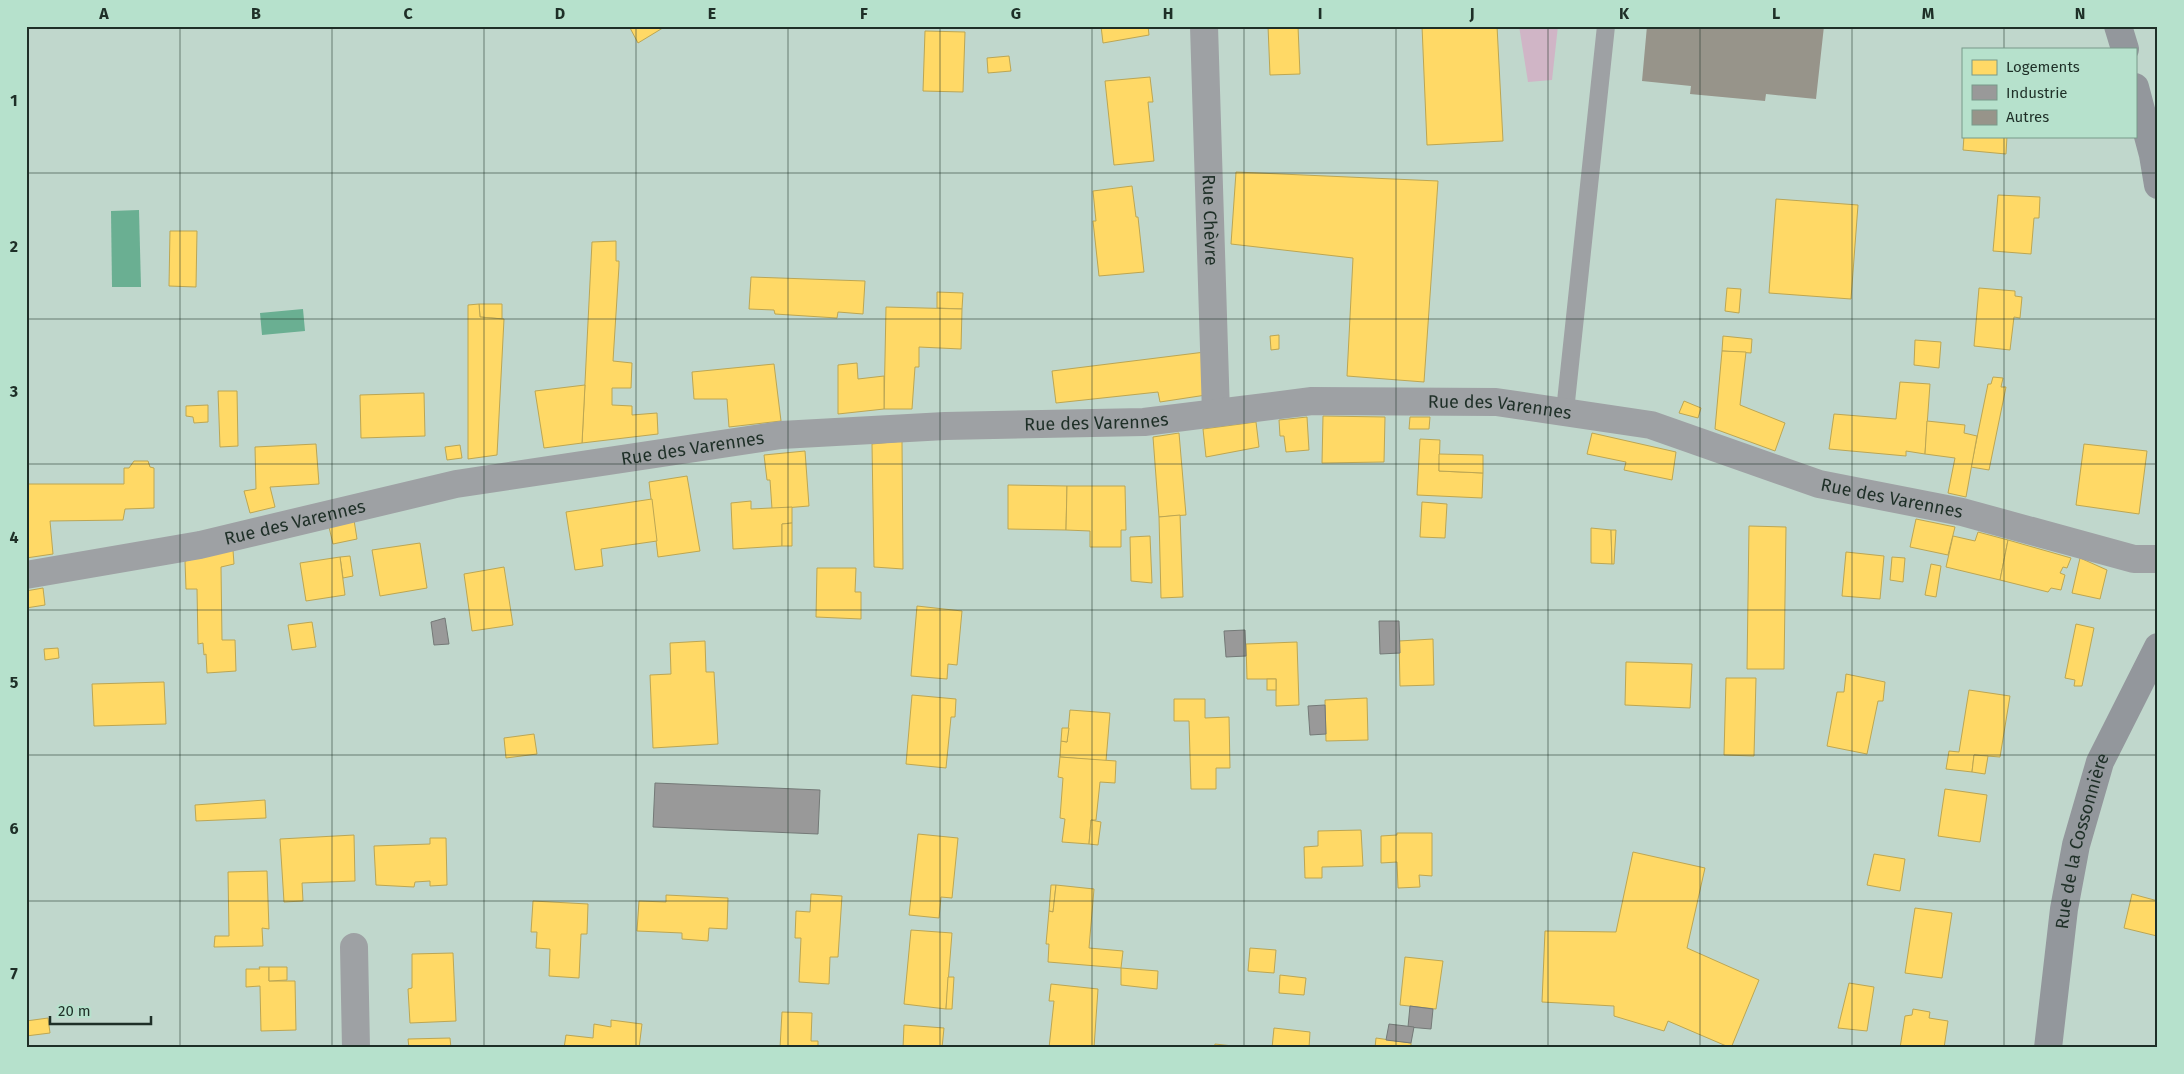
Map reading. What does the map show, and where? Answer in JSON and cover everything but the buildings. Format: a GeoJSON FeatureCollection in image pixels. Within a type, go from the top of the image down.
{"type":"FeatureCollection","features":[{"type":"Feature","properties":{"kind":"street","name":"Rue Chèvre"},"geometry":{"type":"LineString","coordinates":[[1204,26],[1216,413]]}},
{"type":"Feature","properties":{"kind":"street"},"geometry":{"type":"LineString","coordinates":[[2118,26],[2125,48]]}},
{"type":"Feature","properties":{"kind":"street"},"geometry":{"type":"LineString","coordinates":[[2136,91],[2153,155],[2157,182]]}},
{"type":"Feature","properties":{"kind":"street","name":"Rue des Varennes"},"geometry":{"type":"LineString","coordinates":[[26,575],[200,545],[456,484],[781,435],[945,426],[1144,422],[1312,401],[1496,402],[1651,425],[1819,484],[1962,512],[2134,559],[2158,559]]}},
{"type":"Feature","properties":{"kind":"street","name":"Rue de la Cossonnière"},"geometry":{"type":"LineString","coordinates":[[2048,1048],[2064,909],[2076,845],[2100,762],[2158,647]]}},
{"type":"Feature","properties":{"kind":"street"},"geometry":{"type":"LineString","coordinates":[[354,947],[356,1048]]}},
{"type":"Feature","properties":{"kind":"lane"},"geometry":{"type":"LineString","coordinates":[[1565,411],[1606,26]]}},
{"type":"Feature","properties":{"kind":"shaded area"},"geometry":{"type":"Polygon","coordinates":[[[1519,26],[1558,26],[1552,80],[1528,82],[1519,26]]]}},
{"type":"Feature","properties":{"kind":"shaded area"},"geometry":{"type":"Polygon","coordinates":[[[139,210],[141,287],[112,287],[111,211],[139,210]]]}},
{"type":"Feature","properties":{"kind":"shaded area"},"geometry":{"type":"Polygon","coordinates":[[[303,309],[305,331],[262,335],[260,313],[303,309]]]}}]}
